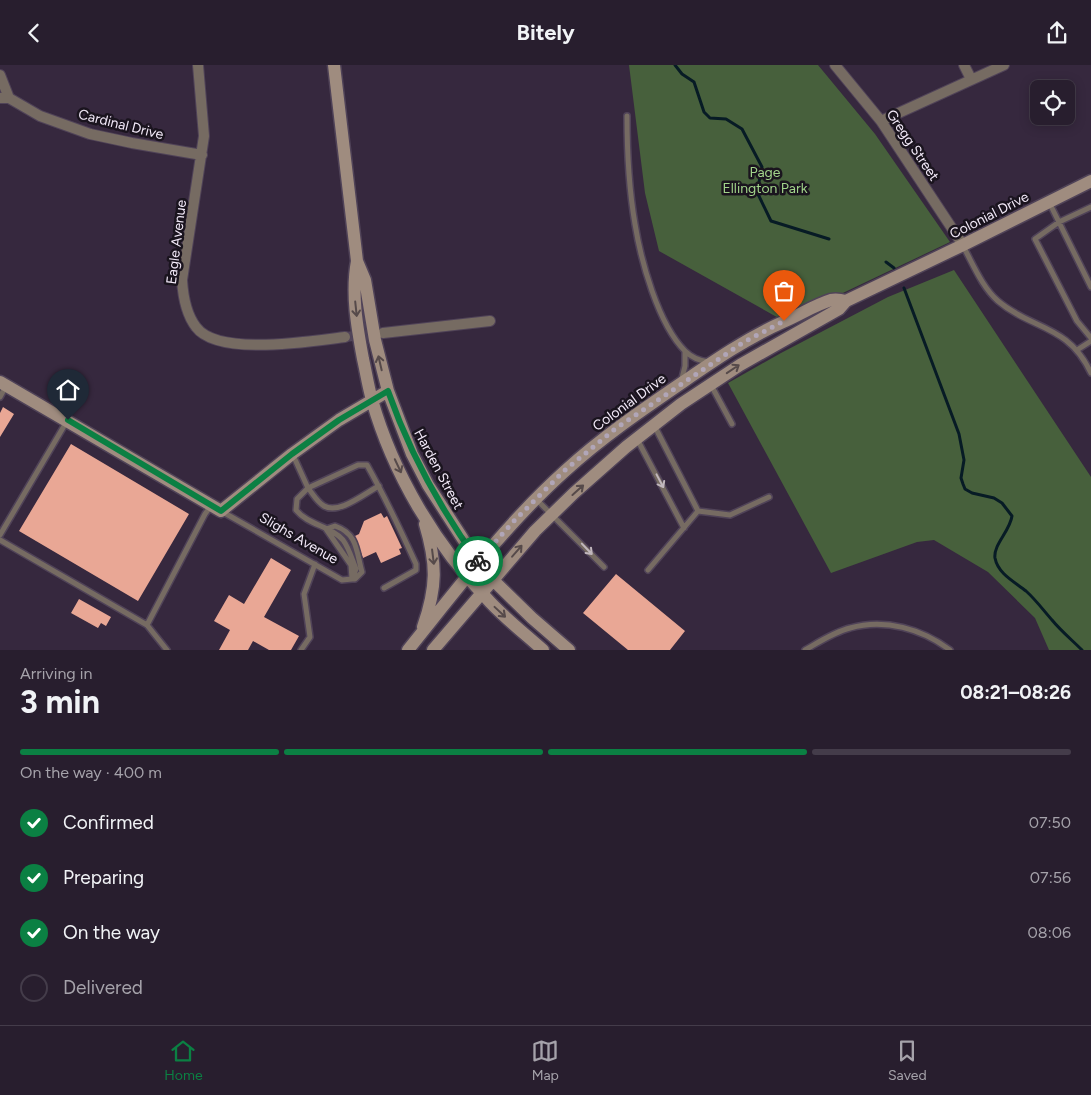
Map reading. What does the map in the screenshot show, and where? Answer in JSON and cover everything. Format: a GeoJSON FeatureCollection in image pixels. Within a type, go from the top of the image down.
{"type":"FeatureCollection","features":[{"type":"Feature","properties":{"kind":"main road","name":"Harden Street"},"geometry":{"type":"LineString","coordinates":[[334,65],[357,261],[365,280],[375,340],[388,391],[408,445],[444,513],[478,562],[492,579],[532,618],[569,650]]}},
{"type":"Feature","properties":{"kind":"main road","name":"Colonial Drive"},"geometry":{"type":"LineString","coordinates":[[433,650],[492,579],[552,514],[637,438],[711,384],[747,360],[840,309],[846,301],[1091,181]]}},
{"type":"Feature","properties":{"kind":"main road","name":"Harden Street"},"geometry":{"type":"LineString","coordinates":[[357,261],[353,280],[361,349],[372,400],[394,458],[421,510],[467,576],[481,592],[543,650]]}},
{"type":"Feature","properties":{"kind":"main road","name":"Colonial Drive"},"geometry":{"type":"LineString","coordinates":[[408,650],[478,562],[514,521],[564,471],[615,429],[744,342],[771,327],[833,299],[846,301]]}},
{"type":"Feature","properties":{"kind":"main road","name":"Slighs Avenue"},"geometry":{"type":"LineString","coordinates":[[2,388],[68,420],[216,508]]}},
{"type":"Feature","properties":{"kind":"main road"},"geometry":{"type":"LineString","coordinates":[[216,508],[339,420],[388,391]]}},
{"type":"Feature","properties":{"kind":"main road"},"geometry":{"type":"LineString","coordinates":[[420,635],[427,613],[435,573],[432,550],[421,510]]}},
{"type":"Feature","properties":{"kind":"street","name":"Eagle Avenue"},"geometry":{"type":"LineString","coordinates":[[198,65],[204,136],[182,280],[184,300],[196,328],[215,341],[242,345],[278,344],[345,337]]}},
{"type":"Feature","properties":{"kind":"street","name":"Gregg Street"},"geometry":{"type":"LineString","coordinates":[[835,65],[881,121],[963,245]]}},
{"type":"Feature","properties":{"kind":"street"},"geometry":{"type":"LineString","coordinates":[[964,65],[972,79]]}},
{"type":"Feature","properties":{"kind":"street"},"geometry":{"type":"LineString","coordinates":[[881,121],[1004,65]]}},
{"type":"Feature","properties":{"kind":"street","name":"Cardinal Drive"},"geometry":{"type":"LineString","coordinates":[[0,75],[4,98],[40,116],[90,134],[202,155]]}},
{"type":"Feature","properties":{"kind":"street"},"geometry":{"type":"LineString","coordinates":[[386,333],[490,321]]}},
{"type":"Feature","properties":{"kind":"lane"},"geometry":{"type":"LineString","coordinates":[[627,117],[635,224],[643,259],[658,306],[667,325],[685,352],[699,360],[712,363]]}},
{"type":"Feature","properties":{"kind":"lane"},"geometry":{"type":"LineString","coordinates":[[1049,202],[1091,287]]}},
{"type":"Feature","properties":{"kind":"lane"},"geometry":{"type":"LineString","coordinates":[[1077,350],[1091,340],[1077,321],[1035,239],[1059,222],[1091,207]]}},
{"type":"Feature","properties":{"kind":"lane"},"geometry":{"type":"LineString","coordinates":[[963,245],[992,295],[1007,308],[1056,332],[1077,350],[1091,373]]}},
{"type":"Feature","properties":{"kind":"lane"},"geometry":{"type":"LineString","coordinates":[[680,384],[685,366],[685,352]]}},
{"type":"Feature","properties":{"kind":"lane"},"geometry":{"type":"LineString","coordinates":[[711,384],[732,424]]}},
{"type":"Feature","properties":{"kind":"lane"},"geometry":{"type":"LineString","coordinates":[[0,535],[68,420]]}},
{"type":"Feature","properties":{"kind":"lane"},"geometry":{"type":"LineString","coordinates":[[654,425],[698,511]]}},
{"type":"Feature","properties":{"kind":"lane"},"geometry":{"type":"LineString","coordinates":[[637,438],[684,528]]}},
{"type":"Feature","properties":{"kind":"lane"},"geometry":{"type":"LineString","coordinates":[[292,454],[308,488],[319,503],[326,508],[341,508],[379,486],[416,564],[416,570],[384,587]]}},
{"type":"Feature","properties":{"kind":"lane","name":"Slighs Avenue"},"geometry":{"type":"LineString","coordinates":[[216,508],[342,580],[353,576],[356,569],[350,551],[342,539],[305,518],[296,510],[297,499],[308,488],[358,465],[367,465],[379,486]]}},
{"type":"Feature","properties":{"kind":"lane"},"geometry":{"type":"LineString","coordinates":[[698,511],[730,515],[769,497]]}},
{"type":"Feature","properties":{"kind":"lane"},"geometry":{"type":"LineString","coordinates":[[537,499],[604,567]]}},
{"type":"Feature","properties":{"kind":"lane"},"geometry":{"type":"LineString","coordinates":[[147,625],[205,514],[216,508]]}},
{"type":"Feature","properties":{"kind":"lane"},"geometry":{"type":"LineString","coordinates":[[648,570],[698,511]]}},
{"type":"Feature","properties":{"kind":"lane"},"geometry":{"type":"LineString","coordinates":[[326,529],[335,526],[346,529],[353,540],[362,572],[355,579],[353,576]]}},
{"type":"Feature","properties":{"kind":"lane"},"geometry":{"type":"LineString","coordinates":[[0,540],[147,625],[167,650]]}},
{"type":"Feature","properties":{"kind":"lane"},"geometry":{"type":"LineString","coordinates":[[302,650],[310,637],[304,594],[315,564]]}},
{"type":"Feature","properties":{"kind":"lane"},"geometry":{"type":"LineString","coordinates":[[805,650],[850,628],[894,625],[920,633],[939,642],[950,650]]}},
{"type":"Feature","properties":{"kind":"green space","name":"Page Ellington Park"},"geometry":{"type":"Polygon","coordinates":[[[629,65],[818,65],[875,134],[950,242],[784,321],[659,251],[645,193],[629,65]]]}},
{"type":"Feature","properties":{"kind":"green space"},"geometry":{"type":"Polygon","coordinates":[[[954,270],[1091,477],[1091,650],[1049,650],[1035,618],[988,572],[934,540],[917,542],[831,573],[728,383],[888,297],[954,270]]]}},
{"type":"Feature","properties":{"kind":"building"},"geometry":{"type":"Polygon","coordinates":[[[3,407],[14,414],[0,437],[0,413],[3,407]]]}},
{"type":"Feature","properties":{"kind":"building"},"geometry":{"type":"Polygon","coordinates":[[[71,444],[189,514],[138,601],[19,531],[71,444]]]}},
{"type":"Feature","properties":{"kind":"building"},"geometry":{"type":"Polygon","coordinates":[[[381,513],[384,518],[387,516],[402,548],[399,549],[401,554],[381,563],[376,552],[363,558],[355,536],[359,534],[364,521],[381,513]]]}},
{"type":"Feature","properties":{"kind":"building"},"geometry":{"type":"Polygon","coordinates":[[[271,558],[291,570],[264,617],[299,636],[291,650],[269,650],[253,641],[248,650],[219,650],[230,630],[214,621],[229,595],[244,604],[271,558]]]}},
{"type":"Feature","properties":{"kind":"building"},"geometry":{"type":"Polygon","coordinates":[[[616,574],[685,631],[670,650],[628,650],[583,613],[616,574]]]}},
{"type":"Feature","properties":{"kind":"building"},"geometry":{"type":"Polygon","coordinates":[[[79,599],[111,617],[106,626],[101,623],[98,628],[71,613],[79,599]]]}},
{"type":"Feature","properties":{"kind":"waterway"},"geometry":{"type":"LineString","coordinates":[[675,65],[682,74],[694,82],[704,112],[710,118],[726,119],[742,129],[762,167],[757,192],[771,221],[829,239]]}},
{"type":"Feature","properties":{"kind":"waterway"},"geometry":{"type":"LineString","coordinates":[[886,262],[894,268]]}},
{"type":"Feature","properties":{"kind":"waterway"},"geometry":{"type":"LineString","coordinates":[[904,288],[959,434],[964,460],[961,478],[965,489],[972,493],[994,498],[1002,503],[1012,516],[1011,522],[995,553],[997,564],[1003,573],[1030,594],[1059,628],[1082,650]]}},
{"type":"Feature","properties":{"kind":"tunnel"},"geometry":{"type":"LineString","coordinates":[[345,337],[381,333]]}},
{"type":"Feature","properties":{"kind":"way so far"},"geometry":{"type":"LineString","coordinates":[[478,561],[514,521],[564,471],[615,429],[744,342],[784,321]]}},
{"type":"Feature","properties":{"kind":"route"},"geometry":{"type":"LineString","coordinates":[[68,420],[221,511],[292,454],[339,420],[388,391],[412,454],[428,485],[444,513],[478,561]]}}]}
